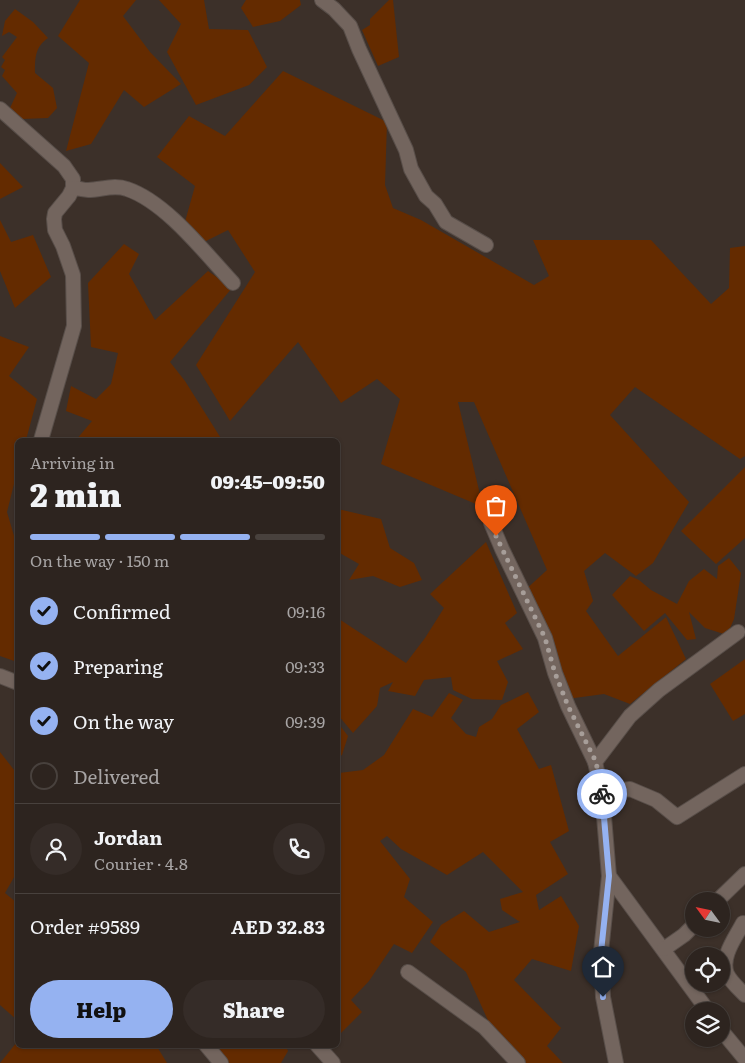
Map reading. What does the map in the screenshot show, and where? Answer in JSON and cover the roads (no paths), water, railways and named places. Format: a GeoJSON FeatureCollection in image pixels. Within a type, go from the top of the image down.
{"type":"FeatureCollection","features":[{"type":"Feature","properties":{"kind":"street"},"geometry":{"type":"LineString","coordinates":[[322,0],[334,9],[350,26],[406,150],[411,169],[426,196],[435,204],[446,222],[486,245]]}},
{"type":"Feature","properties":{"kind":"street"},"geometry":{"type":"LineString","coordinates":[[0,109],[64,166],[73,179],[73,188],[70,196],[55,213],[54,219],[55,230],[73,275],[74,326],[42,438]]}},
{"type":"Feature","properties":{"kind":"street"},"geometry":{"type":"LineString","coordinates":[[73,188],[88,190],[112,187],[126,188],[154,202],[174,220],[233,283]]}},
{"type":"Feature","properties":{"kind":"street"},"geometry":{"type":"LineString","coordinates":[[491,523],[545,638],[555,673],[568,706],[596,762],[602,793],[609,876],[601,952],[603,997],[616,1063]]}},
{"type":"Feature","properties":{"kind":"street"},"geometry":{"type":"LineString","coordinates":[[596,762],[630,716],[659,690],[738,632]]}},
{"type":"Feature","properties":{"kind":"street"},"geometry":{"type":"LineString","coordinates":[[0,676],[15,682]]}},
{"type":"Feature","properties":{"kind":"street"},"geometry":{"type":"LineString","coordinates":[[602,793],[630,789],[656,800],[677,817],[745,774]]}},
{"type":"Feature","properties":{"kind":"street"},"geometry":{"type":"LineString","coordinates":[[726,892],[745,874]]}},
{"type":"Feature","properties":{"kind":"street"},"geometry":{"type":"LineString","coordinates":[[609,876],[702,1002]]}},
{"type":"Feature","properties":{"kind":"street"},"geometry":{"type":"LineString","coordinates":[[743,923],[728,951],[725,959],[725,968],[728,976],[745,996]]}},
{"type":"Feature","properties":{"kind":"street"},"geometry":{"type":"LineString","coordinates":[[664,949],[685,934]]}},
{"type":"Feature","properties":{"kind":"street"},"geometry":{"type":"LineString","coordinates":[[408,972],[484,1028],[518,1063]]}},
{"type":"Feature","properties":{"kind":"street"},"geometry":{"type":"LineString","coordinates":[[730,1041],[745,1059]]}},
{"type":"Feature","properties":{"kind":"street"},"geometry":{"type":"LineString","coordinates":[[208,1048],[221,1063]]}},
{"type":"Feature","properties":{"kind":"street"},"geometry":{"type":"LineString","coordinates":[[320,1048],[333,1063]]}}]}
